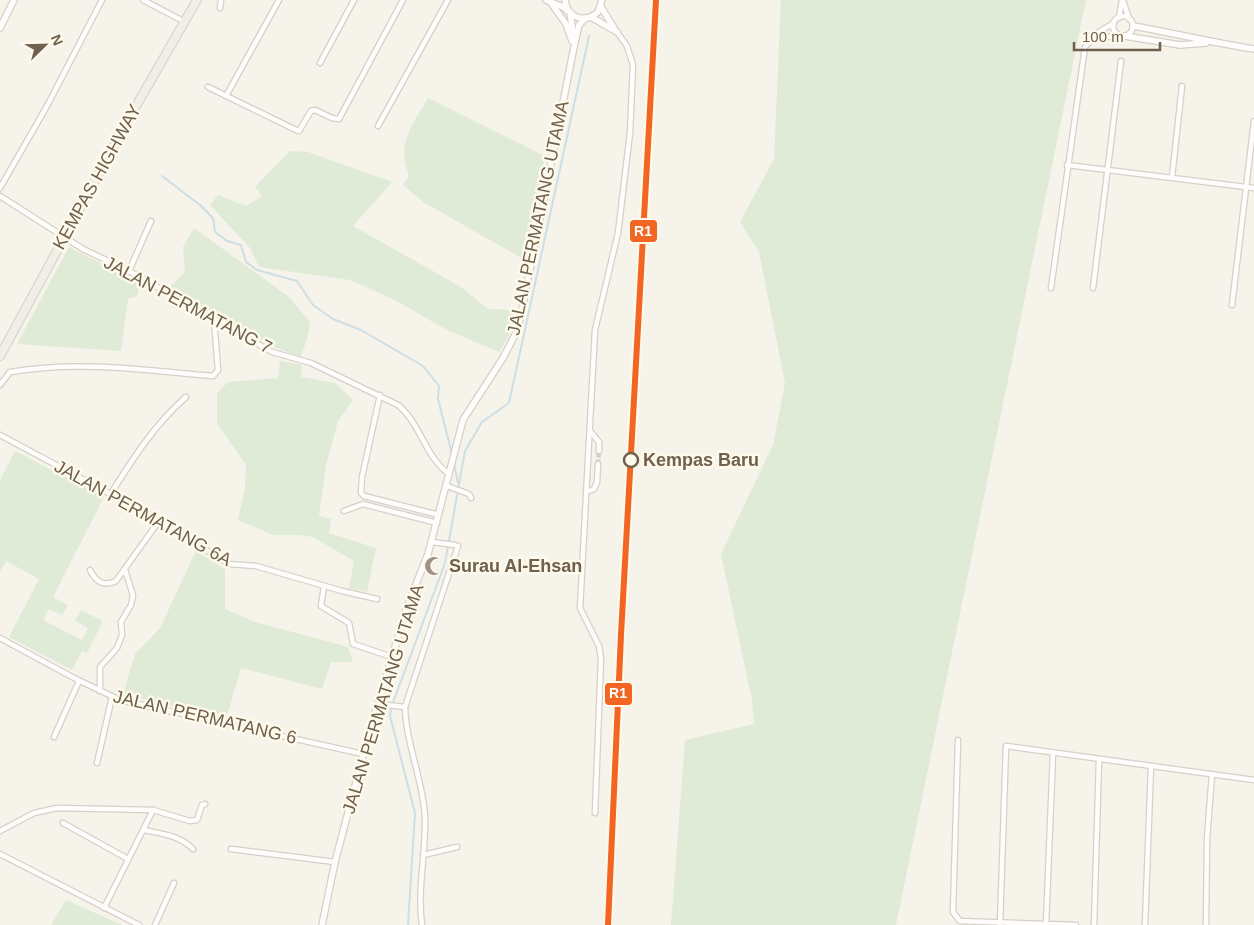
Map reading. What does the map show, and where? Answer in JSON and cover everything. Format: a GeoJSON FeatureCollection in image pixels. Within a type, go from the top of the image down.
{"type":"FeatureCollection","features":[{"type":"Feature","properties":{"kind":"main road","name":"KEMPAS HIGHWAY"},"geometry":{"type":"LineString","coordinates":[[0,356],[124,127],[198,0]]}},
{"type":"Feature","properties":{"kind":"street"},"geometry":{"type":"LineString","coordinates":[[0,28],[14,0]]}},
{"type":"Feature","properties":{"kind":"street"},"geometry":{"type":"LineString","coordinates":[[0,188],[55,90],[102,0]]}},
{"type":"Feature","properties":{"kind":"street"},"geometry":{"type":"LineString","coordinates":[[144,0],[185,22]]}},
{"type":"Feature","properties":{"kind":"street"},"geometry":{"type":"LineString","coordinates":[[220,8],[222,0]]}},
{"type":"Feature","properties":{"kind":"street"},"geometry":{"type":"LineString","coordinates":[[226,96],[279,0]]}},
{"type":"Feature","properties":{"kind":"street"},"geometry":{"type":"LineString","coordinates":[[320,64],[354,0]]}},
{"type":"Feature","properties":{"kind":"street"},"geometry":{"type":"LineString","coordinates":[[208,87],[296,130],[299,130],[311,111],[314,110],[339,119],[403,0]]}},
{"type":"Feature","properties":{"kind":"street"},"geometry":{"type":"LineString","coordinates":[[378,126],[448,0]]}},
{"type":"Feature","properties":{"kind":"street","name":"JALAN PERMATANG UTAMA"},"geometry":{"type":"LineString","coordinates":[[565,0],[574,32],[574,48]]}},
{"type":"Feature","properties":{"kind":"street"},"geometry":{"type":"LineString","coordinates":[[1051,288],[1085,47],[1090,38],[1119,18],[1122,0]]}},
{"type":"Feature","properties":{"kind":"street"},"geometry":{"type":"LineString","coordinates":[[1122,0],[1133,26],[1131,32],[1123,36]]}},
{"type":"Feature","properties":{"kind":"street"},"geometry":{"type":"LineString","coordinates":[[548,1],[563,7],[575,16],[588,18],[617,32]]}},
{"type":"Feature","properties":{"kind":"street"},"geometry":{"type":"LineString","coordinates":[[548,1],[566,24],[574,48]]}},
{"type":"Feature","properties":{"kind":"street"},"geometry":{"type":"LineString","coordinates":[[588,18],[602,3],[617,32],[627,46],[632,59],[630,133],[618,233],[595,330],[580,608],[599,646],[601,659],[595,813]]}},
{"type":"Feature","properties":{"kind":"street","name":"JALAN PERMATANG UTAMA"},"geometry":{"type":"LineString","coordinates":[[322,925],[364,754],[382,705],[392,657],[407,607],[432,542],[439,515],[450,487],[450,471],[463,420],[503,358],[518,329],[574,48],[580,25],[588,18]]}},
{"type":"Feature","properties":{"kind":"street"},"geometry":{"type":"LineString","coordinates":[[1119,18],[1129,19]]}},
{"type":"Feature","properties":{"kind":"street"},"geometry":{"type":"LineString","coordinates":[[1114,23],[1114,29],[1123,36]]}},
{"type":"Feature","properties":{"kind":"street"},"geometry":{"type":"LineString","coordinates":[[1133,26],[1181,34],[1211,43],[1254,49]]}},
{"type":"Feature","properties":{"kind":"street"},"geometry":{"type":"LineString","coordinates":[[1090,38],[1123,36],[1180,44],[1211,43]]}},
{"type":"Feature","properties":{"kind":"street"},"geometry":{"type":"LineString","coordinates":[[1093,288],[1121,61]]}},
{"type":"Feature","properties":{"kind":"street"},"geometry":{"type":"LineString","coordinates":[[1172,177],[1182,86]]}},
{"type":"Feature","properties":{"kind":"street"},"geometry":{"type":"LineString","coordinates":[[1232,305],[1254,121]]}},
{"type":"Feature","properties":{"kind":"street"},"geometry":{"type":"LineString","coordinates":[[1067,166],[1254,188]]}},
{"type":"Feature","properties":{"kind":"street","name":"JALAN PERMATANG 7"},"geometry":{"type":"LineString","coordinates":[[0,196],[83,248],[129,271],[272,352],[310,363],[380,395],[409,414],[433,458],[450,471]]}},
{"type":"Feature","properties":{"kind":"street"},"geometry":{"type":"LineString","coordinates":[[129,271],[151,221]]}},
{"type":"Feature","properties":{"kind":"street"},"geometry":{"type":"LineString","coordinates":[[0,385],[10,372],[109,366],[213,376],[217,374],[218,370],[214,319]]}},
{"type":"Feature","properties":{"kind":"street"},"geometry":{"type":"LineString","coordinates":[[380,395],[360,493],[364,496],[439,515]]}},
{"type":"Feature","properties":{"kind":"street"},"geometry":{"type":"LineString","coordinates":[[110,495],[142,446],[173,408],[186,397]]}},
{"type":"Feature","properties":{"kind":"street"},"geometry":{"type":"LineString","coordinates":[[590,431],[599,442],[599,450]]}},
{"type":"Feature","properties":{"kind":"street","name":"JALAN PERMATANG 6A"},"geometry":{"type":"LineString","coordinates":[[0,435],[159,521],[229,564],[256,566],[377,599]]}},
{"type":"Feature","properties":{"kind":"street"},"geometry":{"type":"LineString","coordinates":[[586,492],[594,488],[597,482],[598,464]]}},
{"type":"Feature","properties":{"kind":"street"},"geometry":{"type":"LineString","coordinates":[[450,487],[469,495]]}},
{"type":"Feature","properties":{"kind":"street"},"geometry":{"type":"LineString","coordinates":[[344,512],[362,504],[437,523]]}},
{"type":"Feature","properties":{"kind":"street"},"geometry":{"type":"LineString","coordinates":[[90,570],[98,582],[105,584],[116,581],[159,521]]}},
{"type":"Feature","properties":{"kind":"street"},"geometry":{"type":"LineString","coordinates":[[422,925],[420,893],[425,815],[403,706],[456,546],[432,542]]}},
{"type":"Feature","properties":{"kind":"street"},"geometry":{"type":"LineString","coordinates":[[100,691],[100,667],[117,648],[122,635],[122,622],[132,600],[130,579],[125,570]]}},
{"type":"Feature","properties":{"kind":"street"},"geometry":{"type":"LineString","coordinates":[[324,586],[321,606],[349,623],[353,644],[392,657]]}},
{"type":"Feature","properties":{"kind":"street"},"geometry":{"type":"LineString","coordinates":[[0,645],[2,639]]}},
{"type":"Feature","properties":{"kind":"street","name":"JALAN PERMATANG 6"},"geometry":{"type":"LineString","coordinates":[[2,639],[79,681],[112,697],[133,704],[364,754]]}},
{"type":"Feature","properties":{"kind":"street"},"geometry":{"type":"LineString","coordinates":[[54,737],[79,681]]}},
{"type":"Feature","properties":{"kind":"street"},"geometry":{"type":"LineString","coordinates":[[97,763],[112,697]]}},
{"type":"Feature","properties":{"kind":"street"},"geometry":{"type":"LineString","coordinates":[[382,705],[403,706]]}},
{"type":"Feature","properties":{"kind":"street"},"geometry":{"type":"LineString","coordinates":[[958,740],[953,912],[955,917],[960,921],[1000,924],[1076,925]]}},
{"type":"Feature","properties":{"kind":"street"},"geometry":{"type":"LineString","coordinates":[[1000,924],[1006,746],[1053,754],[1254,780]]}},
{"type":"Feature","properties":{"kind":"street"},"geometry":{"type":"LineString","coordinates":[[1046,924],[1053,754]]}},
{"type":"Feature","properties":{"kind":"street"},"geometry":{"type":"LineString","coordinates":[[1094,925],[1099,760]]}},
{"type":"Feature","properties":{"kind":"street"},"geometry":{"type":"LineString","coordinates":[[1145,925],[1151,766]]}},
{"type":"Feature","properties":{"kind":"street"},"geometry":{"type":"LineString","coordinates":[[1206,925],[1207,839],[1212,774]]}},
{"type":"Feature","properties":{"kind":"street"},"geometry":{"type":"LineString","coordinates":[[0,831],[34,813],[57,808],[153,810],[190,821],[197,820],[202,805],[205,804]]}},
{"type":"Feature","properties":{"kind":"street"},"geometry":{"type":"LineString","coordinates":[[104,908],[153,810]]}},
{"type":"Feature","properties":{"kind":"street"},"geometry":{"type":"LineString","coordinates":[[63,823],[128,859]]}},
{"type":"Feature","properties":{"kind":"street"},"geometry":{"type":"LineString","coordinates":[[144,830],[175,837],[185,841],[193,849]]}},
{"type":"Feature","properties":{"kind":"street"},"geometry":{"type":"LineString","coordinates":[[423,855],[457,847]]}},
{"type":"Feature","properties":{"kind":"street"},"geometry":{"type":"LineString","coordinates":[[231,848],[336,862]]}},
{"type":"Feature","properties":{"kind":"street"},"geometry":{"type":"LineString","coordinates":[[0,854],[138,925]]}},
{"type":"Feature","properties":{"kind":"street"},"geometry":{"type":"LineString","coordinates":[[155,925],[174,884]]}},
{"type":"Feature","properties":{"kind":"green space"},"geometry":{"type":"Polygon","coordinates":[[[781,0],[1086,0],[896,925],[671,925],[685,740],[754,724],[752,700],[721,554],[773,445],[785,383],[759,252],[740,222],[774,159],[781,0]]]}},
{"type":"Feature","properties":{"kind":"green space"},"geometry":{"type":"Polygon","coordinates":[[[428,98],[545,156],[525,260],[425,203],[403,185],[409,176],[405,164],[405,144],[412,126],[428,98]]]}},
{"type":"Feature","properties":{"kind":"green space"},"geometry":{"type":"Polygon","coordinates":[[[290,151],[308,152],[392,182],[353,226],[461,287],[488,309],[516,310],[514,327],[499,352],[447,330],[393,299],[350,280],[259,267],[250,248],[210,205],[218,195],[246,206],[262,196],[255,187],[290,151]]]}},
{"type":"Feature","properties":{"kind":"green space"},"geometry":{"type":"Polygon","coordinates":[[[194,228],[289,297],[310,322],[309,332],[301,357],[276,348],[169,288],[185,272],[183,247],[194,228]]]}},
{"type":"Feature","properties":{"kind":"green space"},"geometry":{"type":"Polygon","coordinates":[[[69,247],[140,283],[137,296],[128,299],[121,351],[17,344],[69,247]]]}},
{"type":"Feature","properties":{"kind":"green space"},"geometry":{"type":"Polygon","coordinates":[[[280,361],[302,365],[301,377],[335,383],[353,400],[338,421],[326,465],[319,516],[331,519],[329,533],[376,548],[367,592],[349,588],[354,561],[313,537],[273,535],[238,520],[245,487],[246,465],[217,423],[217,393],[228,382],[278,378],[280,361]]]}},
{"type":"Feature","properties":{"kind":"green space"},"geometry":{"type":"Polygon","coordinates":[[[15,451],[104,497],[53,597],[68,605],[62,615],[49,609],[43,620],[82,640],[88,628],[75,621],[81,610],[103,621],[87,653],[82,651],[72,670],[9,637],[39,579],[6,561],[0,572],[0,480],[15,451]]]}},
{"type":"Feature","properties":{"kind":"green space"},"geometry":{"type":"Polygon","coordinates":[[[196,551],[225,569],[225,609],[255,622],[348,647],[353,662],[331,662],[322,689],[241,668],[226,719],[123,694],[135,654],[160,628],[196,551]]]}},
{"type":"Feature","properties":{"kind":"green space"},"geometry":{"type":"Polygon","coordinates":[[[66,900],[122,925],[51,925],[66,900]]]}},
{"type":"Feature","properties":{"kind":"waterway"},"geometry":{"type":"LineString","coordinates":[[408,925],[415,813],[390,716],[391,708],[445,563],[465,451],[482,422],[509,403],[589,36]]}},
{"type":"Feature","properties":{"kind":"waterway"},"geometry":{"type":"LineString","coordinates":[[162,176],[200,205],[213,218],[215,232],[227,241],[241,245],[246,262],[257,270],[297,281],[313,305],[333,319],[361,330],[423,366],[439,386],[438,399],[452,454]]}},
{"type":"Feature","properties":{"kind":"waterway"},"geometry":{"type":"LineString","coordinates":[[454,464],[458,483]]}},
{"type":"Feature","properties":{"kind":"tunnel"},"geometry":{"type":"LineString","coordinates":[[598,464],[599,451]]}},
{"type":"Feature","properties":{"kind":"transit line","name":"R1"},"geometry":{"type":"LineString","coordinates":[[608,925],[621,635],[656,0]]}},
{"type":"Feature","properties":{"kind":"place","name":"Kempas Baru"},"geometry":{"type":"Point","coordinates":[631,460]}},
{"type":"Feature","properties":{"kind":"place","name":"Surau Al-Ehsan"},"geometry":{"type":"Point","coordinates":[434,566]}}]}
